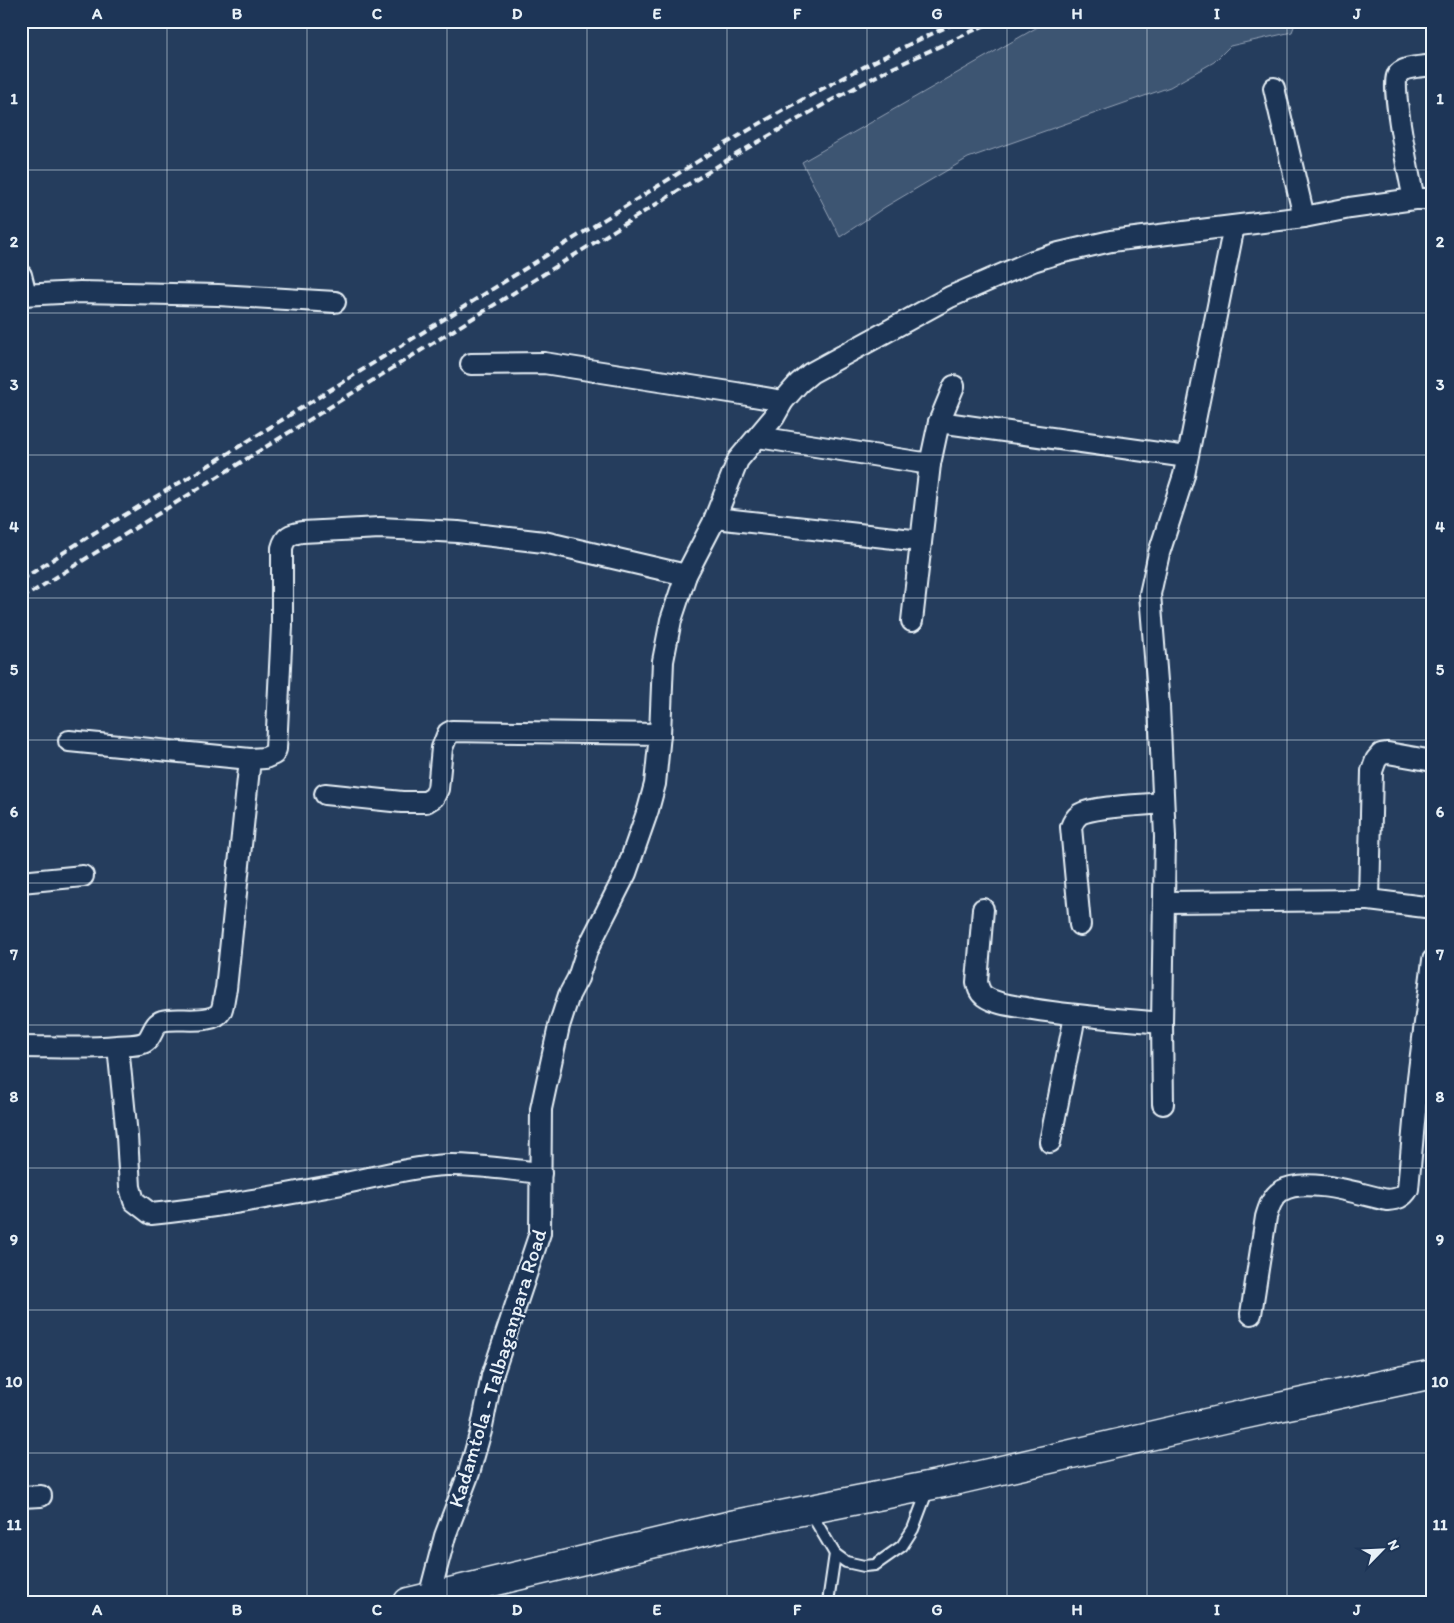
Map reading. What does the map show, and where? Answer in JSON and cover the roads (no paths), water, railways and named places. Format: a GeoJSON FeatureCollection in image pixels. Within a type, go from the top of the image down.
{"type":"FeatureCollection","features":[{"type":"Feature","properties":{"kind":"main road"},"geometry":{"type":"LineString","coordinates":[[419,1599],[731,1525],[929,1486],[1433,1374]]}},
{"type":"Feature","properties":{"kind":"street"},"geometry":{"type":"LineString","coordinates":[[1423,199],[1396,98],[1396,80],[1397,76],[1402,72],[1433,65]]}},
{"type":"Feature","properties":{"kind":"street"},"geometry":{"type":"LineString","coordinates":[[1274,88],[1304,217]]}},
{"type":"Feature","properties":{"kind":"street","name":"Kadamtola - Talbaganpara Road"},"geometry":{"type":"LineString","coordinates":[[419,1599],[469,1473],[482,1431],[492,1376],[540,1233],[541,1109],[559,1026],[587,950],[626,873],[643,827],[655,784],[660,734],[663,661],[671,620],[686,575],[715,518],[738,460],[774,417],[783,402],[799,383],[811,373],[950,297],[1033,262],[1060,253],[1111,241],[1304,217],[1350,208],[1423,199]]}},
{"type":"Feature","properties":{"kind":"street"},"geometry":{"type":"LineString","coordinates":[[1163,1104],[1162,1023],[1165,836],[1159,706],[1150,594],[1159,553],[1184,475],[1234,226]]}},
{"type":"Feature","properties":{"kind":"street"},"geometry":{"type":"LineString","coordinates":[[21,275],[24,295],[80,292],[208,295],[335,302]]}},
{"type":"Feature","properties":{"kind":"street"},"geometry":{"type":"LineString","coordinates":[[471,364],[544,363],[736,392],[783,402]]}},
{"type":"Feature","properties":{"kind":"street"},"geometry":{"type":"LineString","coordinates":[[912,621],[930,464],[939,422],[954,386]]}},
{"type":"Feature","properties":{"kind":"street"},"geometry":{"type":"LineString","coordinates":[[939,422],[1187,458]]}},
{"type":"Feature","properties":{"kind":"street"},"geometry":{"type":"LineString","coordinates":[[758,437],[930,464]]}},
{"type":"Feature","properties":{"kind":"street"},"geometry":{"type":"LineString","coordinates":[[715,518],[922,541]]}},
{"type":"Feature","properties":{"kind":"street"},"geometry":{"type":"LineString","coordinates":[[69,741],[250,759],[265,758],[274,754],[276,750],[282,626],[282,548],[287,537],[293,534],[380,528],[458,532],[544,542],[686,575]]}},
{"type":"Feature","properties":{"kind":"street"},"geometry":{"type":"LineString","coordinates":[[325,794],[402,802],[426,802],[434,797],[438,789],[442,748],[448,733],[452,731],[660,734]]}},
{"type":"Feature","properties":{"kind":"street"},"geometry":{"type":"LineString","coordinates":[[1368,900],[1372,771],[1376,760],[1381,754],[1388,753],[1433,761]]}},
{"type":"Feature","properties":{"kind":"street"},"geometry":{"type":"LineString","coordinates":[[21,1047],[98,1048],[144,1043],[149,1039],[155,1026],[163,1020],[207,1018],[216,1016],[221,1010],[226,989],[250,759]]}},
{"type":"Feature","properties":{"kind":"street"},"geometry":{"type":"LineString","coordinates":[[1080,925],[1071,827],[1075,818],[1082,813],[1093,810],[1163,803]]}},
{"type":"Feature","properties":{"kind":"street"},"geometry":{"type":"LineString","coordinates":[[21,882],[83,876]]}},
{"type":"Feature","properties":{"kind":"street"},"geometry":{"type":"LineString","coordinates":[[1164,902],[1368,900],[1433,908]]}},
{"type":"Feature","properties":{"kind":"street"},"geometry":{"type":"LineString","coordinates":[[983,909],[976,982],[983,995],[994,1001],[1010,1005],[1075,1016],[1162,1023]]}},
{"type":"Feature","properties":{"kind":"street"},"geometry":{"type":"LineString","coordinates":[[1251,1314],[1266,1217],[1271,1202],[1280,1191],[1301,1184],[1326,1187],[1387,1200],[1397,1199],[1405,1195],[1408,1189],[1418,1078],[1433,960]]}},
{"type":"Feature","properties":{"kind":"street"},"geometry":{"type":"LineString","coordinates":[[1050,1142],[1075,1016]]}},
{"type":"Feature","properties":{"kind":"street"},"geometry":{"type":"LineString","coordinates":[[118,1046],[130,1187],[134,1201],[151,1214],[192,1210],[446,1165],[481,1166],[540,1173]]}},
{"type":"Feature","properties":{"kind":"street"},"geometry":{"type":"LineString","coordinates":[[21,1497],[41,1496]]}},
{"type":"Feature","properties":{"kind":"lane"},"geometry":{"type":"LineString","coordinates":[[808,1509],[835,1554],[846,1562],[864,1566],[875,1565],[902,1546],[913,1529],[929,1486]]}},
{"type":"Feature","properties":{"kind":"lane"},"geometry":{"type":"LineString","coordinates":[[828,1602],[835,1554]]}},
{"type":"Feature","properties":{"kind":"railway"},"geometry":{"type":"LineString","coordinates":[[21,580],[94,533],[203,469],[732,140],[844,77],[960,21]]}},
{"type":"Feature","properties":{"kind":"railway"},"geometry":{"type":"LineString","coordinates":[[21,599],[737,154],[886,71],[994,21]]}}]}
